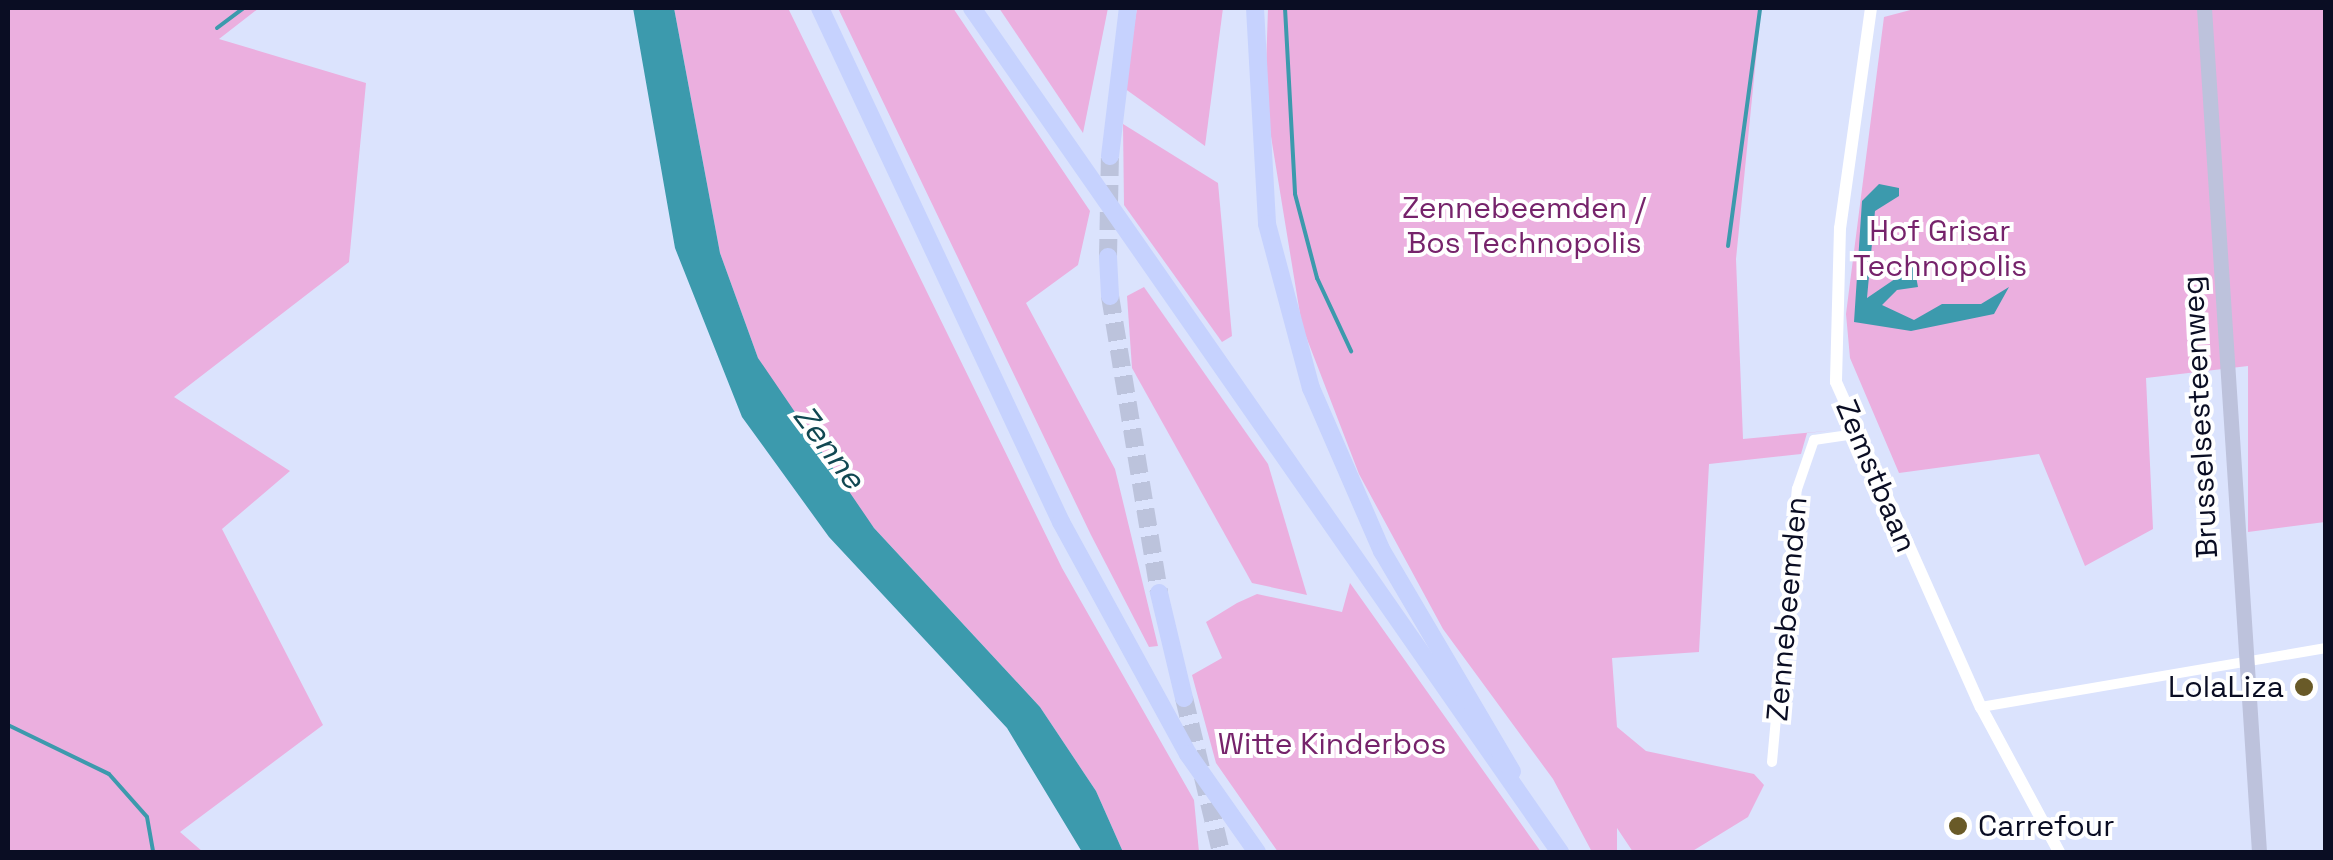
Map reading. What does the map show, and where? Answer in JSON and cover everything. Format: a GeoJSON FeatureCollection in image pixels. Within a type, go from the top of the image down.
{"type":"FeatureCollection","features":[{"type":"Feature","properties":{"kind":"highway"},"geometry":{"type":"LineString","coordinates":[[820,8],[1061,522],[1188,754],[1257,852]]}},
{"type":"Feature","properties":{"kind":"highway"},"geometry":{"type":"LineString","coordinates":[[972,8],[1560,852]]}},
{"type":"Feature","properties":{"kind":"highway"},"geometry":{"type":"LineString","coordinates":[[1110,156],[1128,8]]}},
{"type":"Feature","properties":{"kind":"highway"},"geometry":{"type":"LineString","coordinates":[[1254,8],[1266,224],[1311,388],[1382,551],[1501,744],[1524,800]]}},
{"type":"Feature","properties":{"kind":"highway"},"geometry":{"type":"LineString","coordinates":[[1108,258],[1110,296]]}},
{"type":"Feature","properties":{"kind":"highway"},"geometry":{"type":"LineString","coordinates":[[1159,593],[1184,698]]}},
{"type":"Feature","properties":{"kind":"main road","name":"Brusselsesteenweg"},"geometry":{"type":"LineString","coordinates":[[2204,8],[2251,823],[2247,852]]}},
{"type":"Feature","properties":{"kind":"main road","name":"Brusselsesteenweg"},"geometry":{"type":"LineString","coordinates":[[2251,823],[2259,852]]}},
{"type":"Feature","properties":{"kind":"street","name":"Zemstbaan"},"geometry":{"type":"LineString","coordinates":[[1870,8],[1832,352],[1855,434],[1981,707],[2060,852]]}},
{"type":"Feature","properties":{"kind":"street","name":"Zennebeemden"},"geometry":{"type":"LineString","coordinates":[[1772,762],[1797,490],[1814,440],[1855,434]]}},
{"type":"Feature","properties":{"kind":"street"},"geometry":{"type":"LineString","coordinates":[[1981,707],[2326,648]]}},
{"type":"Feature","properties":{"kind":"green space"},"geometry":{"type":"Polygon","coordinates":[[[8,8],[259,8],[219,39],[366,83],[349,262],[174,397],[290,471],[222,529],[323,725],[180,832],[203,852],[8,852],[8,8]]]}},
{"type":"Feature","properties":{"kind":"green space"},"geometry":{"type":"Polygon","coordinates":[[[674,8],[788,8],[1062,568],[1194,800],[1199,852],[1123,852],[1096,791],[1040,707],[874,528],[808,441],[758,358],[720,253],[674,8]]]}},
{"type":"Feature","properties":{"kind":"green space"},"geometry":{"type":"Polygon","coordinates":[[[838,8],[953,8],[1090,211],[1078,265],[1026,303],[1115,469],[1158,646],[1149,647],[1091,535],[838,8]]]}},
{"type":"Feature","properties":{"kind":"green space"},"geometry":{"type":"Polygon","coordinates":[[[999,8],[1108,8],[1083,133],[999,8]]]}},
{"type":"Feature","properties":{"kind":"green space"},"geometry":{"type":"Polygon","coordinates":[[[1137,8],[1223,8],[1205,146],[1124,88],[1137,8]]]}},
{"type":"Feature","properties":{"kind":"green space","name":"Zennebeemden / Bos Technopolis"},"geometry":{"type":"Polygon","coordinates":[[[1268,8],[1761,8],[1736,259],[1743,439],[1836,430],[1807,433],[1801,454],[1709,464],[1699,652],[1612,658],[1617,727],[1646,751],[1754,774],[1764,785],[1748,817],[1691,852],[1633,852],[1617,828],[1617,852],[1592,852],[1553,779],[1443,629],[1359,474],[1302,326],[1265,100],[1268,8]]]}},
{"type":"Feature","properties":{"kind":"green space","name":"Hof Grisar Technopolis"},"geometry":{"type":"Polygon","coordinates":[[[1918,8],[2325,8],[2325,522],[2248,532],[2248,366],[2146,378],[2153,529],[2085,566],[2039,454],[1899,473],[1850,358],[1846,314],[1884,17],[1918,8]]]}},
{"type":"Feature","properties":{"kind":"green space"},"geometry":{"type":"Polygon","coordinates":[[[1123,124],[1218,183],[1232,336],[1222,342],[1124,205],[1123,124]]]}},
{"type":"Feature","properties":{"kind":"green space"},"geometry":{"type":"Polygon","coordinates":[[[1144,287],[1268,464],[1307,595],[1252,583],[1132,368],[1127,296],[1144,287]]]}},
{"type":"Feature","properties":{"kind":"green space","name":"Witte Kinderbos"},"geometry":{"type":"Polygon","coordinates":[[[1350,583],[1541,852],[1278,852],[1216,763],[1192,675],[1222,658],[1206,622],[1257,594],[1342,612],[1350,583]]]}},
{"type":"Feature","properties":{"kind":"water","name":"Zenne"},"geometry":{"type":"Polygon","coordinates":[[[633,8],[674,8],[720,253],[758,358],[874,528],[1040,707],[1096,791],[1123,852],[1082,852],[1007,728],[829,537],[742,417],[675,248],[633,8]]]}},
{"type":"Feature","properties":{"kind":"water"},"geometry":{"type":"Polygon","coordinates":[[[1879,184],[1899,188],[1899,196],[1875,211],[1867,298],[1914,266],[1918,287],[1897,290],[1882,305],[1914,320],[1942,304],[1981,304],[2009,287],[1994,314],[1911,331],[1854,322],[1862,201],[1879,184]]]}},
{"type":"Feature","properties":{"kind":"waterway"},"geometry":{"type":"LineString","coordinates":[[217,28],[244,8]]}},
{"type":"Feature","properties":{"kind":"waterway"},"geometry":{"type":"LineString","coordinates":[[1285,8],[1295,194],[1317,278],[1351,351]]}},
{"type":"Feature","properties":{"kind":"waterway"},"geometry":{"type":"LineString","coordinates":[[1728,246],[1760,8]]}},
{"type":"Feature","properties":{"kind":"waterway"},"geometry":{"type":"LineString","coordinates":[[8,725],[109,774],[147,817],[153,852]]}},
{"type":"Feature","properties":{"kind":"tunnel"},"geometry":{"type":"LineString","coordinates":[[1108,257],[1110,156]]}},
{"type":"Feature","properties":{"kind":"tunnel"},"geometry":{"type":"LineString","coordinates":[[1110,296],[1159,593]]}},
{"type":"Feature","properties":{"kind":"tunnel"},"geometry":{"type":"LineString","coordinates":[[1184,698],[1221,852]]}},
{"type":"Feature","properties":{"kind":"place","name":"LolaLiza"},"geometry":{"type":"Point","coordinates":[2304,687]}},
{"type":"Feature","properties":{"kind":"place","name":"Carrefour"},"geometry":{"type":"Point","coordinates":[1958,826]}}]}
